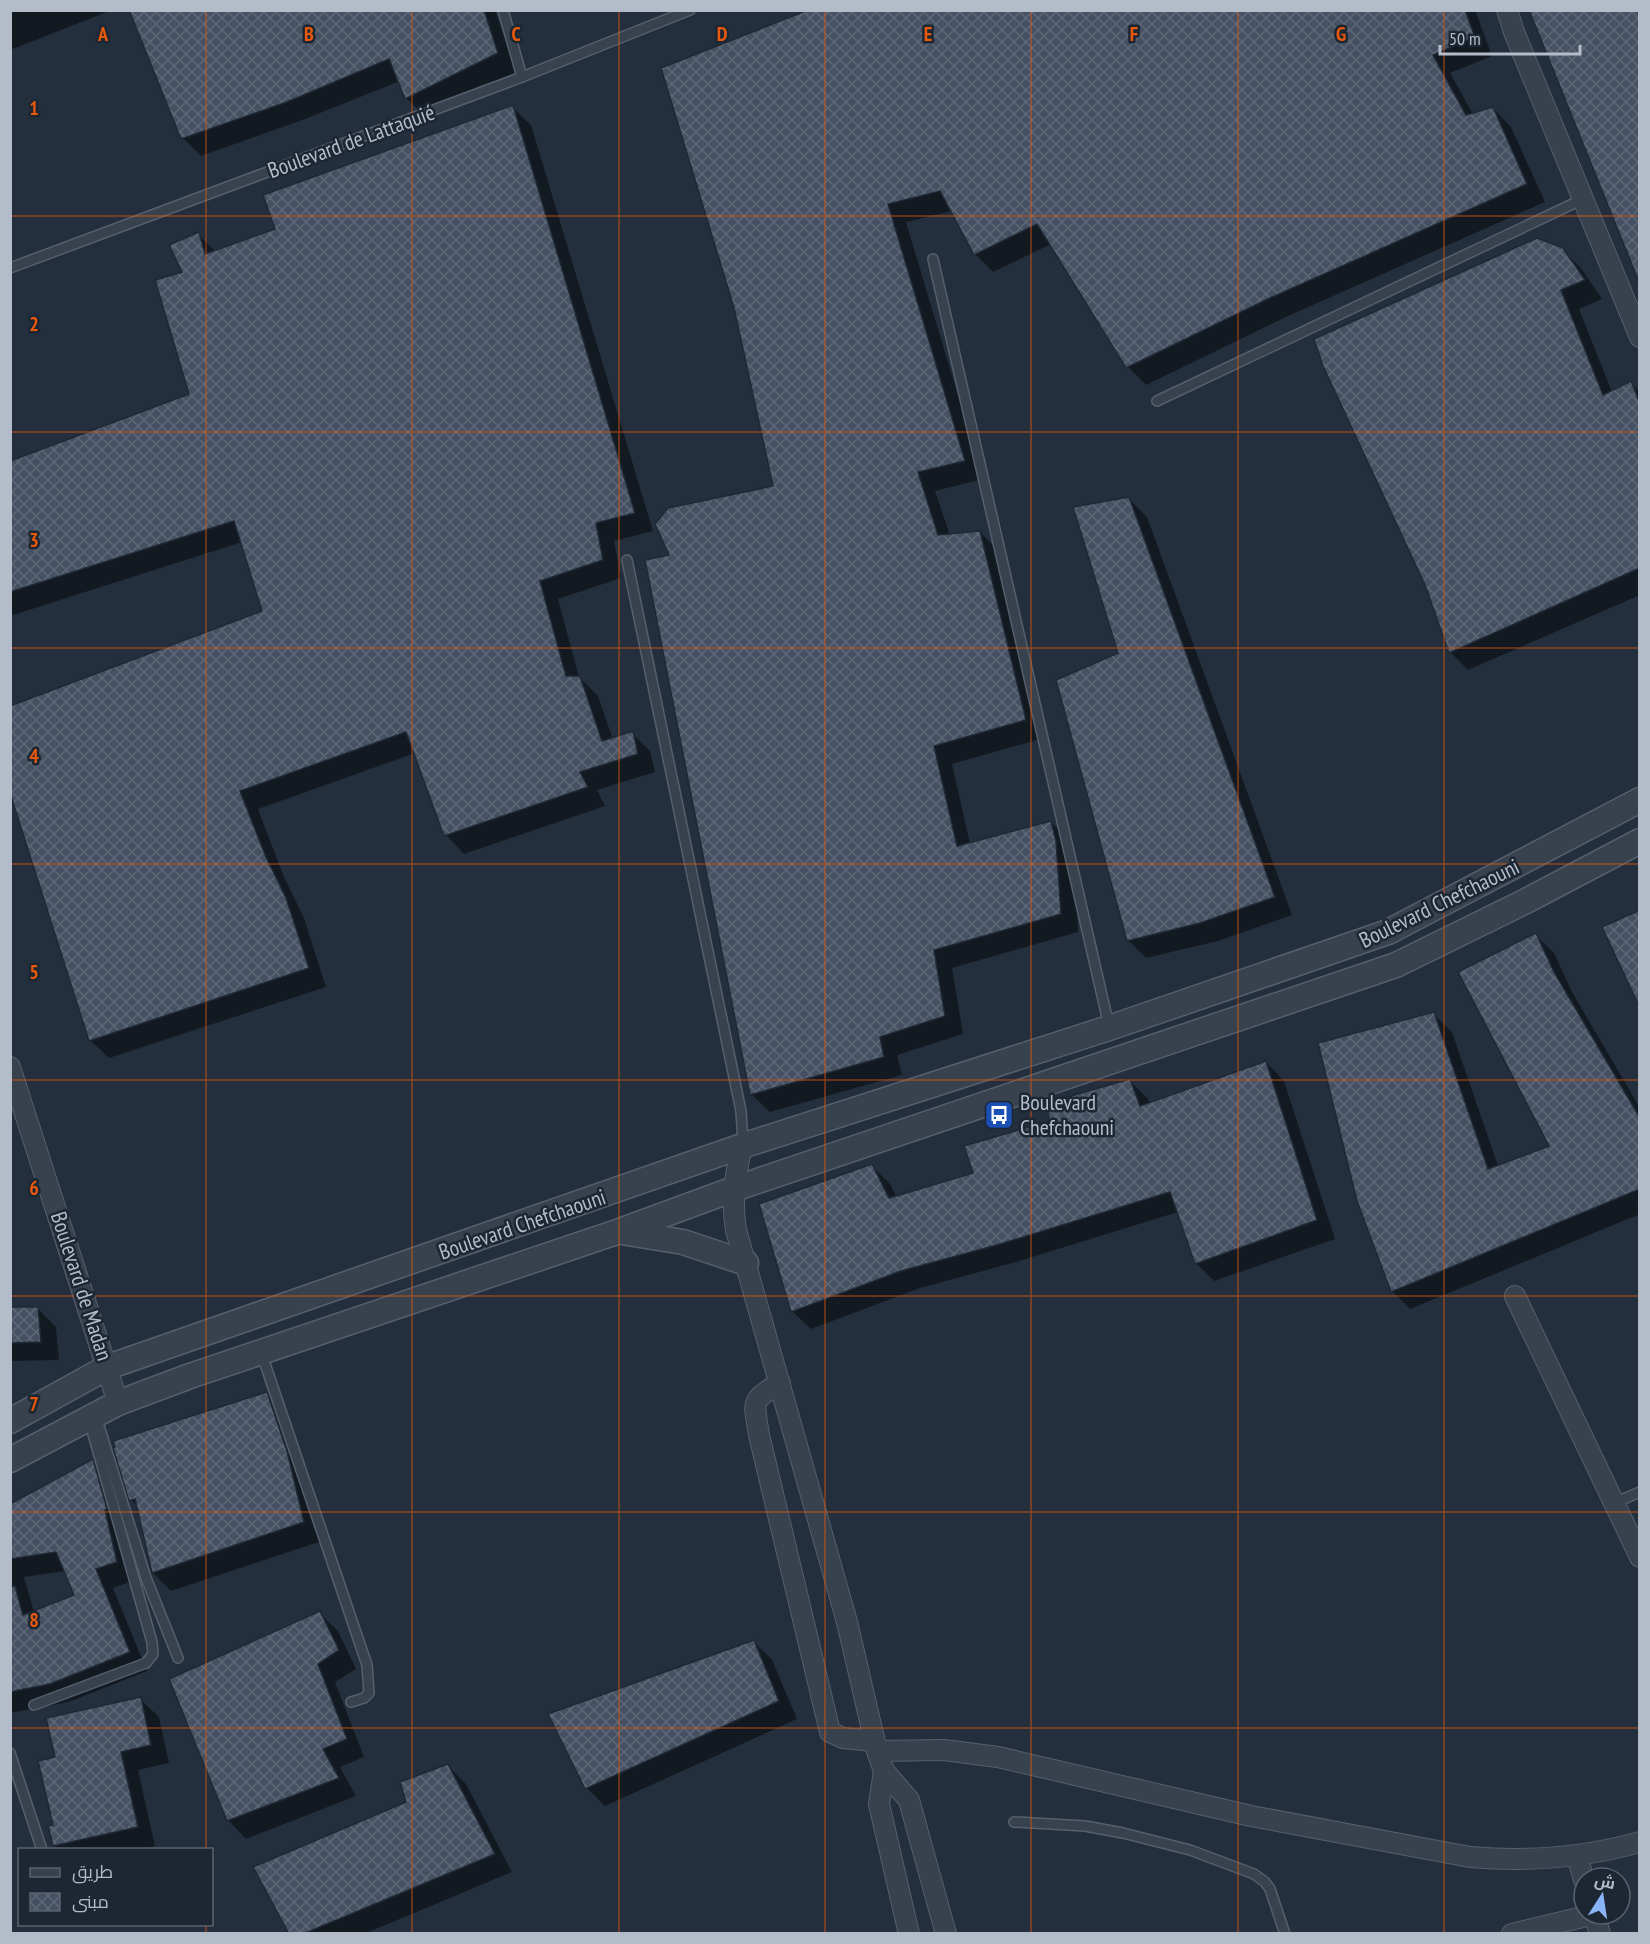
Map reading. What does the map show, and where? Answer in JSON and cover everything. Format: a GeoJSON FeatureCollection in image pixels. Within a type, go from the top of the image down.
{"type":"FeatureCollection","features":[{"type":"Feature","properties":{"kind":"street"},"geometry":{"type":"LineString","coordinates":[[1507,10],[1514,32],[1640,337]]}},
{"type":"Feature","properties":{"kind":"street","name":"Boulevard Chefchaouni"},"geometry":{"type":"LineString","coordinates":[[10,1421],[108,1367],[742,1146],[1109,1028],[1388,932],[1640,800]]}},
{"type":"Feature","properties":{"kind":"street","name":"Boulevard Chefchaouni"},"geometry":{"type":"LineString","coordinates":[[10,1460],[118,1403],[616,1232],[734,1189],[1396,965],[1526,901],[1640,841]]}},
{"type":"Feature","properties":{"kind":"street","name":"Boulevard de Madan"},"geometry":{"type":"LineString","coordinates":[[10,1067],[118,1403]]}},
{"type":"Feature","properties":{"kind":"street"},"geometry":{"type":"LineString","coordinates":[[742,1146],[734,1189],[735,1222],[847,1622],[875,1746],[884,1771],[909,1800],[946,1934]]}},
{"type":"Feature","properties":{"kind":"street"},"geometry":{"type":"LineString","coordinates":[[616,1232],[683,1242],[746,1263]]}},
{"type":"Feature","properties":{"kind":"street"},"geometry":{"type":"LineString","coordinates":[[407,1264],[420,1299]]}},
{"type":"Feature","properties":{"kind":"street"},"geometry":{"type":"LineString","coordinates":[[1515,1296],[1640,1557]]}},
{"type":"Feature","properties":{"kind":"street"},"geometry":{"type":"LineString","coordinates":[[780,1383],[759,1396],[755,1405],[759,1434],[830,1731],[843,1738],[875,1746],[998,1756],[1251,1816],[1470,1857],[1536,1860],[1613,1850],[1640,1842]]}},
{"type":"Feature","properties":{"kind":"street"},"geometry":{"type":"LineString","coordinates":[[884,1771],[879,1804],[909,1934]]}},
{"type":"Feature","properties":{"kind":"street"},"geometry":{"type":"LineString","coordinates":[[1577,1856],[1580,1866]]}},
{"type":"Feature","properties":{"kind":"street"},"geometry":{"type":"LineString","coordinates":[[1512,1934],[1572,1919]]}},
{"type":"Feature","properties":{"kind":"lane"},"geometry":{"type":"LineString","coordinates":[[503,10],[522,77]]}},
{"type":"Feature","properties":{"kind":"lane","name":"Boulevard de Lattaquié"},"geometry":{"type":"LineString","coordinates":[[10,268],[522,77],[690,10]]}},
{"type":"Feature","properties":{"kind":"lane"},"geometry":{"type":"LineString","coordinates":[[1157,402],[1582,199]]}},
{"type":"Feature","properties":{"kind":"lane"},"geometry":{"type":"LineString","coordinates":[[933,259],[1109,1028]]}},
{"type":"Feature","properties":{"kind":"lane"},"geometry":{"type":"LineString","coordinates":[[627,560],[741,1111],[742,1146]]}},
{"type":"Feature","properties":{"kind":"lane"},"geometry":{"type":"LineString","coordinates":[[261,1352],[367,1665],[369,1693],[364,1698],[351,1702]]}},
{"type":"Feature","properties":{"kind":"lane"},"geometry":{"type":"LineString","coordinates":[[92,1418],[146,1578],[178,1658]]}},
{"type":"Feature","properties":{"kind":"lane"},"geometry":{"type":"LineString","coordinates":[[33,1705],[146,1663],[154,1648],[134,1582],[92,1418]]}},
{"type":"Feature","properties":{"kind":"lane"},"geometry":{"type":"LineString","coordinates":[[1614,1503],[1640,1492]]}},
{"type":"Feature","properties":{"kind":"lane"},"geometry":{"type":"LineString","coordinates":[[134,1582],[146,1578]]}},
{"type":"Feature","properties":{"kind":"lane"},"geometry":{"type":"LineString","coordinates":[[10,1753],[41,1848]]}},
{"type":"Feature","properties":{"kind":"lane"},"geometry":{"type":"LineString","coordinates":[[1014,1822],[1085,1826],[1123,1833],[1190,1850],[1254,1874],[1270,1888],[1285,1934]]}},
{"type":"Feature","properties":{"kind":"building"},"geometry":{"type":"Polygon","coordinates":[[[129,10],[484,10],[498,53],[405,99],[389,59],[287,102],[181,139],[129,10]]]}},
{"type":"Feature","properties":{"kind":"building"},"geometry":{"type":"Polygon","coordinates":[[[808,10],[1465,10],[1475,37],[1433,55],[1466,115],[1493,107],[1527,184],[1270,298],[1126,368],[1037,224],[974,255],[940,191],[888,204],[965,461],[918,472],[938,535],[980,531],[1026,720],[934,746],[957,846],[1051,821],[1056,841],[1061,914],[934,950],[945,1016],[880,1037],[884,1057],[750,1095],[645,560],[669,555],[655,524],[668,508],[773,486],[734,308],[661,68],[808,10]]]}},
{"type":"Feature","properties":{"kind":"building"},"geometry":{"type":"Polygon","coordinates":[[[1529,10],[1640,10],[1640,282],[1639,282],[1529,10]]]}},
{"type":"Feature","properties":{"kind":"building"},"geometry":{"type":"Polygon","coordinates":[[[513,105],[635,513],[596,523],[603,560],[540,581],[566,676],[580,676],[602,741],[633,731],[638,754],[580,772],[588,787],[444,836],[406,732],[240,791],[266,857],[286,898],[309,968],[89,1041],[10,793],[10,706],[262,611],[234,521],[10,592],[10,461],[189,394],[155,280],[182,272],[169,245],[199,232],[205,254],[275,229],[263,195],[513,105]]]}},
{"type":"Feature","properties":{"kind":"building"},"geometry":{"type":"Polygon","coordinates":[[[1537,238],[1563,248],[1585,280],[1561,290],[1603,395],[1631,381],[1640,403],[1640,568],[1449,653],[1425,585],[1323,366],[1314,339],[1537,238]]]}},
{"type":"Feature","properties":{"kind":"building"},"geometry":{"type":"Polygon","coordinates":[[[1129,497],[1275,897],[1200,923],[1127,941],[1056,680],[1118,653],[1073,507],[1129,497]]]}},
{"type":"Feature","properties":{"kind":"building"},"geometry":{"type":"Polygon","coordinates":[[[1640,910],[1640,1008],[1602,927],[1640,910]]]}},
{"type":"Feature","properties":{"kind":"building"},"geometry":{"type":"Polygon","coordinates":[[[1536,933],[1554,972],[1640,1118],[1640,1189],[1391,1292],[1357,1201],[1318,1043],[1434,1012],[1488,1169],[1549,1146],[1458,972],[1536,933]]]}},
{"type":"Feature","properties":{"kind":"building"},"geometry":{"type":"Polygon","coordinates":[[[1266,1061],[1317,1220],[1195,1264],[1170,1192],[997,1245],[901,1271],[791,1312],[759,1204],[872,1164],[889,1198],[973,1173],[964,1146],[1049,1121],[1047,1103],[1130,1079],[1140,1106],[1266,1061]]]}},
{"type":"Feature","properties":{"kind":"building"},"geometry":{"type":"Polygon","coordinates":[[[10,1307],[38,1307],[41,1342],[10,1343],[10,1307]]]}},
{"type":"Feature","properties":{"kind":"building"},"geometry":{"type":"Polygon","coordinates":[[[267,1392],[287,1451],[304,1522],[152,1573],[135,1499],[129,1501],[113,1448],[115,1447],[113,1441],[267,1392]]]}},
{"type":"Feature","properties":{"kind":"building"},"geometry":{"type":"Polygon","coordinates":[[[93,1459],[107,1509],[105,1510],[117,1562],[96,1569],[130,1652],[50,1684],[10,1692],[10,1587],[15,1586],[23,1615],[74,1595],[56,1552],[10,1559],[10,1504],[93,1459]]]}},
{"type":"Feature","properties":{"kind":"building"},"geometry":{"type":"Polygon","coordinates":[[[320,1611],[339,1650],[318,1664],[347,1739],[323,1749],[339,1778],[227,1821],[169,1679],[320,1611]]]}},
{"type":"Feature","properties":{"kind":"building"},"geometry":{"type":"Polygon","coordinates":[[[754,1640],[779,1701],[585,1789],[548,1714],[754,1640]]]}},
{"type":"Feature","properties":{"kind":"building"},"geometry":{"type":"Polygon","coordinates":[[[141,1697],[151,1745],[121,1752],[138,1827],[53,1846],[48,1826],[53,1825],[38,1761],[55,1757],[46,1718],[141,1697]]]}},
{"type":"Feature","properties":{"kind":"building"},"geometry":{"type":"Polygon","coordinates":[[[448,1764],[495,1854],[303,1934],[289,1934],[253,1867],[406,1802],[400,1782],[448,1764]]]}},
{"type":"Feature","properties":{"kind":"place","name":"Boulevard Chefchaouni"},"geometry":{"type":"Point","coordinates":[999,1115]}}]}
